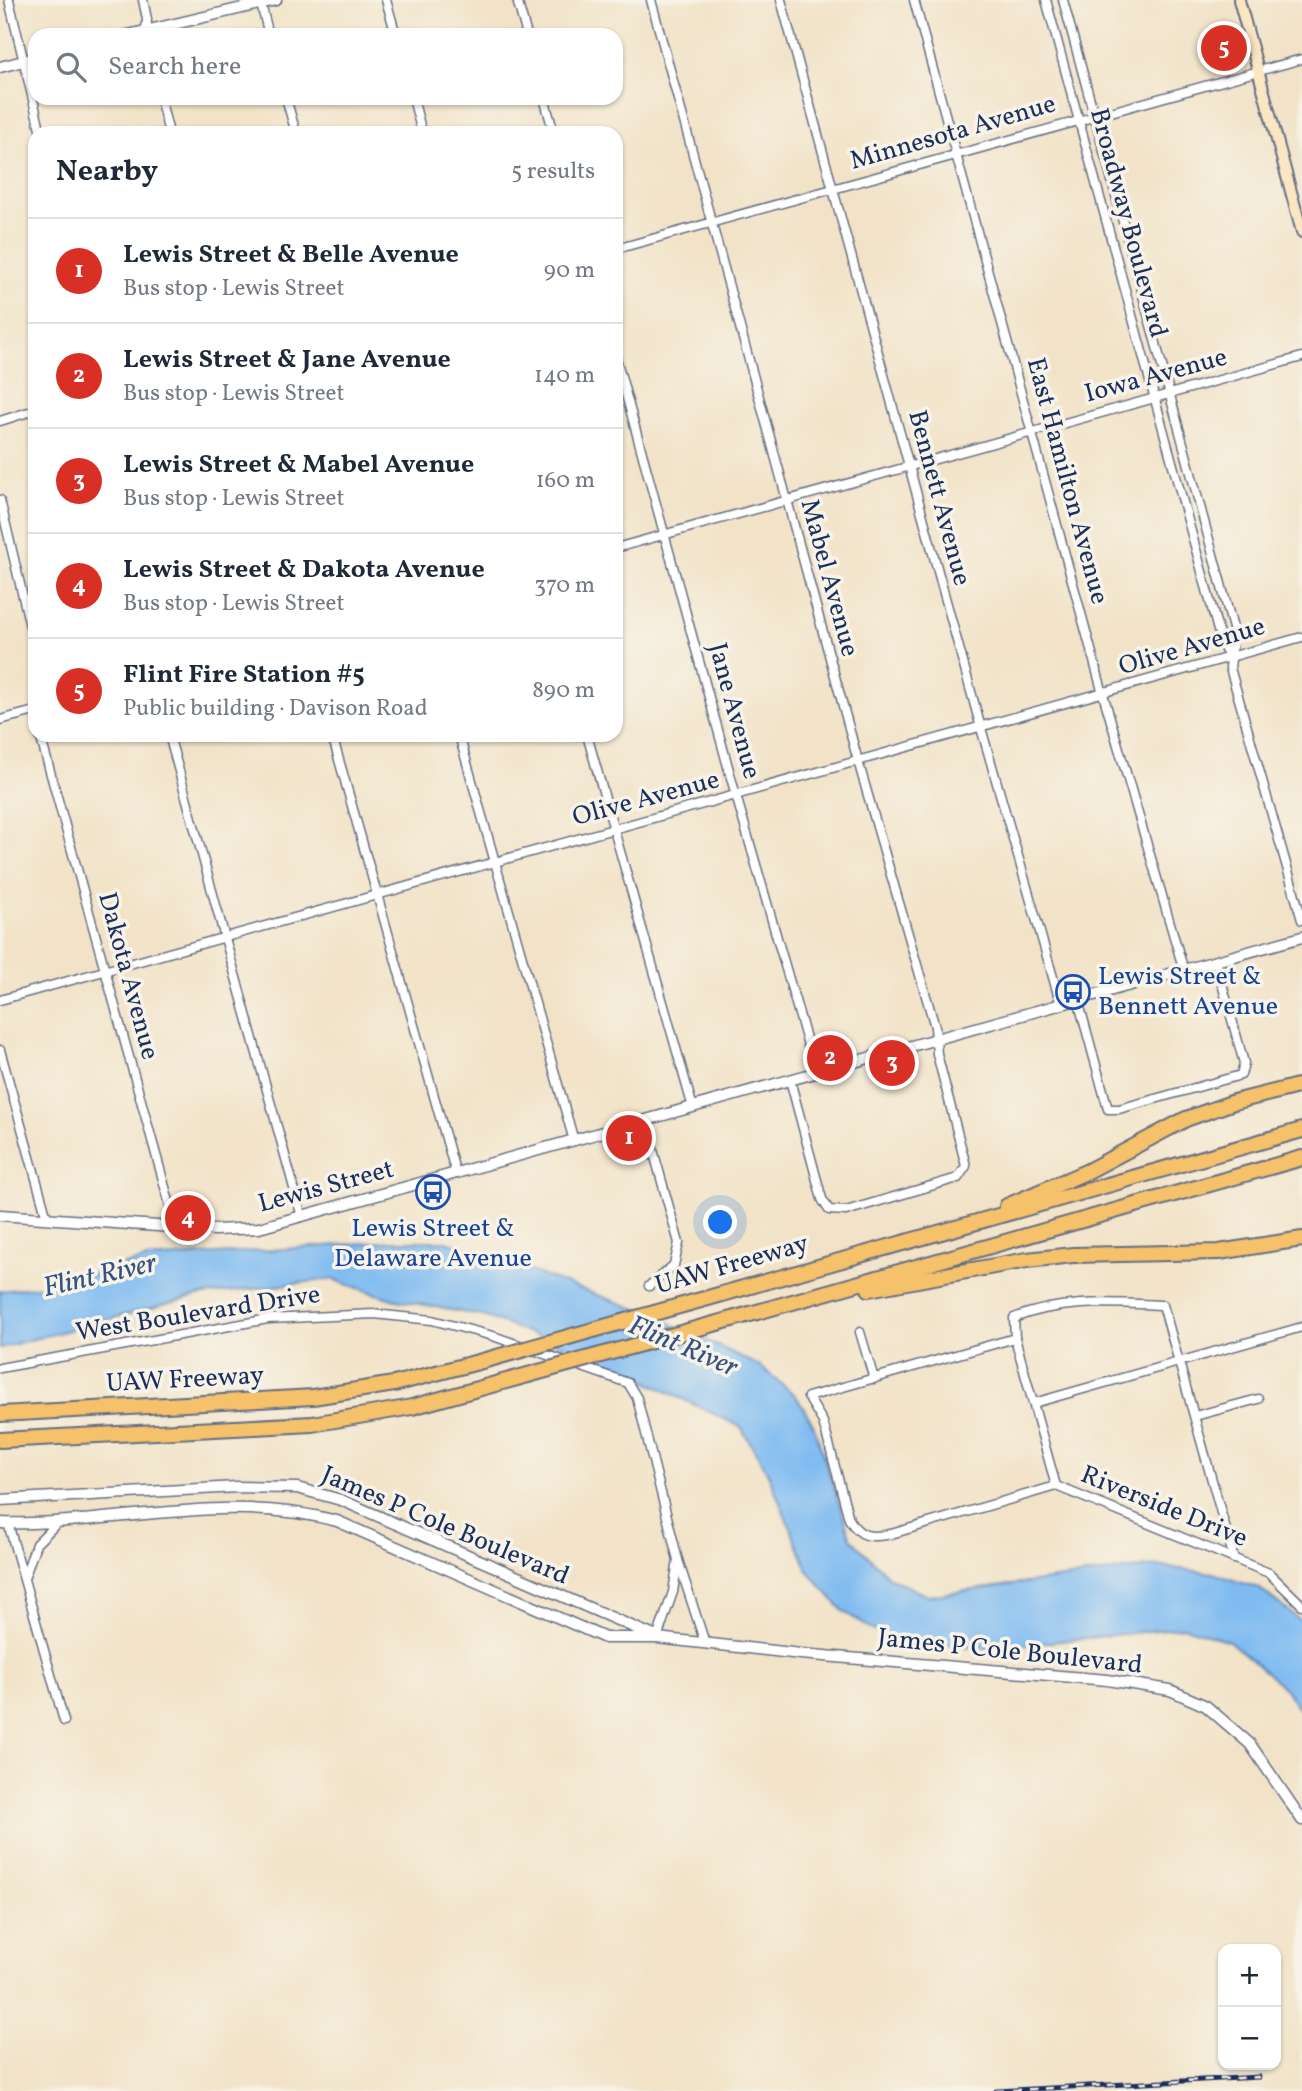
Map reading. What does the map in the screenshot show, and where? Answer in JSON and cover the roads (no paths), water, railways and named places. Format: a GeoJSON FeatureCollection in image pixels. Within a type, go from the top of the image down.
{"type":"FeatureCollection","features":[{"type":"Feature","properties":{"kind":"highway"},"geometry":{"type":"LineString","coordinates":[[950,1230],[1080,1175],[1186,1119],[1234,1102],[1302,1085]]}},
{"type":"Feature","properties":{"kind":"highway","name":"UAW Freeway"},"geometry":{"type":"LineString","coordinates":[[0,1414],[313,1397],[394,1384],[1302,1130]]}},
{"type":"Feature","properties":{"kind":"highway","name":"UAW Freeway"},"geometry":{"type":"LineString","coordinates":[[0,1440],[312,1424],[399,1410],[1302,1158]]}},
{"type":"Feature","properties":{"kind":"highway"},"geometry":{"type":"LineString","coordinates":[[775,1307],[1027,1260],[1073,1255],[1219,1252],[1302,1239]]}},
{"type":"Feature","properties":{"kind":"main road"},"geometry":{"type":"LineString","coordinates":[[1239,0],[1302,232]]}},
{"type":"Feature","properties":{"kind":"street"},"geometry":{"type":"LineString","coordinates":[[9,0],[28,53]]}},
{"type":"Feature","properties":{"kind":"street"},"geometry":{"type":"LineString","coordinates":[[143,0],[146,28]]}},
{"type":"Feature","properties":{"kind":"street"},"geometry":{"type":"LineString","coordinates":[[166,28],[276,0]]}},
{"type":"Feature","properties":{"kind":"street"},"geometry":{"type":"LineString","coordinates":[[386,0],[394,28]]}},
{"type":"Feature","properties":{"kind":"street"},"geometry":{"type":"LineString","coordinates":[[517,0],[525,28]]}},
{"type":"Feature","properties":{"kind":"street","name":"Mabel Avenue"},"geometry":{"type":"LineString","coordinates":[[651,0],[936,1040],[965,1166],[958,1178],[846,1211],[829,1210],[822,1199],[790,1080]]}},
{"type":"Feature","properties":{"kind":"street","name":"Bennett Avenue"},"geometry":{"type":"LineString","coordinates":[[781,0],[981,728],[1061,1005]]}},
{"type":"Feature","properties":{"kind":"street","name":"East Hamilton Avenue"},"geometry":{"type":"LineString","coordinates":[[914,0],[1103,694],[1184,971]]}},
{"type":"Feature","properties":{"kind":"street","name":"Broadway Boulevard"},"geometry":{"type":"LineString","coordinates":[[1046,0],[1222,645],[1230,658]]}},
{"type":"Feature","properties":{"kind":"street","name":"Broadway Boulevard"},"geometry":{"type":"LineString","coordinates":[[1063,0],[1207,526],[1234,632],[1230,668],[1302,920]]}},
{"type":"Feature","properties":{"kind":"street"},"geometry":{"type":"LineString","coordinates":[[261,4],[267,28]]}},
{"type":"Feature","properties":{"kind":"street"},"geometry":{"type":"LineString","coordinates":[[0,66],[28,59]]}},
{"type":"Feature","properties":{"kind":"street","name":"Minnesota Avenue"},"geometry":{"type":"LineString","coordinates":[[623,247],[1302,59]]}},
{"type":"Feature","properties":{"kind":"street"},"geometry":{"type":"LineString","coordinates":[[37,105],[40,126]]}},
{"type":"Feature","properties":{"kind":"street"},"geometry":{"type":"LineString","coordinates":[[162,105],[167,126]]}},
{"type":"Feature","properties":{"kind":"street"},"geometry":{"type":"LineString","coordinates":[[288,105],[294,126]]}},
{"type":"Feature","properties":{"kind":"street"},"geometry":{"type":"LineString","coordinates":[[415,105],[420,126]]}},
{"type":"Feature","properties":{"kind":"street"},"geometry":{"type":"LineString","coordinates":[[546,105],[552,126]]}},
{"type":"Feature","properties":{"kind":"street","name":"Iowa Avenue"},"geometry":{"type":"LineString","coordinates":[[623,546],[1302,357]]}},
{"type":"Feature","properties":{"kind":"street","name":"Jane Avenue"},"geometry":{"type":"LineString","coordinates":[[623,384],[736,796],[816,1073]]}},
{"type":"Feature","properties":{"kind":"street"},"geometry":{"type":"LineString","coordinates":[[0,421],[28,413]]}},
{"type":"Feature","properties":{"kind":"street"},"geometry":{"type":"LineString","coordinates":[[0,500],[28,618]]}},
{"type":"Feature","properties":{"kind":"street"},"geometry":{"type":"LineString","coordinates":[[1191,530],[1207,526]]}},
{"type":"Feature","properties":{"kind":"street","name":"Olive Avenue"},"geometry":{"type":"LineString","coordinates":[[0,1000],[1302,637]]}},
{"type":"Feature","properties":{"kind":"street"},"geometry":{"type":"LineString","coordinates":[[0,720],[28,714]]}},
{"type":"Feature","properties":{"kind":"street","name":"Dakota Avenue"},"geometry":{"type":"LineString","coordinates":[[42,742],[176,1227]]}},
{"type":"Feature","properties":{"kind":"street"},"geometry":{"type":"LineString","coordinates":[[171,742],[302,1217]]}},
{"type":"Feature","properties":{"kind":"street"},"geometry":{"type":"LineString","coordinates":[[334,742],[456,1174]]}},
{"type":"Feature","properties":{"kind":"street"},"geometry":{"type":"LineString","coordinates":[[461,742],[574,1141]]}},
{"type":"Feature","properties":{"kind":"street"},"geometry":{"type":"LineString","coordinates":[[589,742],[693,1108]]}},
{"type":"Feature","properties":{"kind":"street","name":"Lewis Street"},"geometry":{"type":"LineString","coordinates":[[0,1215],[237,1230],[302,1217],[1302,937]]}},
{"type":"Feature","properties":{"kind":"street"},"geometry":{"type":"LineString","coordinates":[[1078,1000],[1108,1109],[1119,1109],[1241,1075],[1244,1063],[1216,962]]}},
{"type":"Feature","properties":{"kind":"street"},"geometry":{"type":"LineString","coordinates":[[0,1049],[47,1218]]}},
{"type":"Feature","properties":{"kind":"street"},"geometry":{"type":"LineString","coordinates":[[646,1121],[679,1242],[674,1265],[649,1286]]}},
{"type":"Feature","properties":{"kind":"street"},"geometry":{"type":"LineString","coordinates":[[1056,1486],[1015,1338],[1014,1318],[1033,1310],[1073,1304],[1163,1305],[1234,1559]]}},
{"type":"Feature","properties":{"kind":"street","name":"West Boulevard Drive"},"geometry":{"type":"LineString","coordinates":[[0,1368],[268,1320],[374,1314],[432,1320],[493,1336],[628,1383],[637,1398],[678,1560]]}},
{"type":"Feature","properties":{"kind":"street"},"geometry":{"type":"LineString","coordinates":[[1034,1403],[1302,1327]]}},
{"type":"Feature","properties":{"kind":"street"},"geometry":{"type":"LineString","coordinates":[[860,1332],[874,1379],[1015,1338]]}},
{"type":"Feature","properties":{"kind":"street","name":"Riverside Drive"},"geometry":{"type":"LineString","coordinates":[[874,1379],[808,1397],[823,1422],[849,1519],[862,1535],[872,1538],[891,1534],[1056,1486],[1269,1573],[1302,1605]]}},
{"type":"Feature","properties":{"kind":"street"},"geometry":{"type":"LineString","coordinates":[[1195,1416],[1258,1399]]}},
{"type":"Feature","properties":{"kind":"street","name":"James P Cole Boulevard"},"geometry":{"type":"LineString","coordinates":[[0,1500],[237,1487],[297,1488],[341,1500],[657,1637]]}},
{"type":"Feature","properties":{"kind":"street"},"geometry":{"type":"LineString","coordinates":[[0,1500],[4,1523],[25,1576],[64,1721]]}},
{"type":"Feature","properties":{"kind":"street","name":"James P Cole Boulevard"},"geometry":{"type":"LineString","coordinates":[[4,1523],[240,1507],[298,1510],[349,1526],[604,1638],[657,1637],[1107,1680],[1170,1690],[1206,1706],[1250,1744],[1302,1820]]}},
{"type":"Feature","properties":{"kind":"street"},"geometry":{"type":"LineString","coordinates":[[25,1576],[36,1544],[61,1519]]}},
{"type":"Feature","properties":{"kind":"street"},"geometry":{"type":"LineString","coordinates":[[657,1637],[673,1592],[678,1560]]}},
{"type":"Feature","properties":{"kind":"street"},"geometry":{"type":"LineString","coordinates":[[678,1560],[705,1643]]}},
{"type":"Feature","properties":{"kind":"water","name":"Flint River"},"geometry":{"type":"Polygon","coordinates":[[[394,1241],[446,1241],[648,1313],[760,1366],[796,1396],[813,1424],[851,1539],[889,1577],[927,1596],[1156,1566],[1213,1573],[1260,1589],[1302,1622],[1302,1713],[1283,1687],[1229,1641],[1185,1627],[988,1649],[885,1638],[843,1611],[808,1571],[767,1471],[741,1427],[595,1357],[483,1316],[392,1299],[331,1279],[197,1296],[0,1348],[0,1291],[51,1285],[147,1259],[394,1241]]]}},
{"type":"Feature","properties":{"kind":"railway"},"geometry":{"type":"LineString","coordinates":[[996,2091],[1259,2077]]}},
{"type":"Feature","properties":{"kind":"place","name":"Flint Fire Station #5"},"geometry":{"type":"Point","coordinates":[1224,48]}},
{"type":"Feature","properties":{"kind":"place","name":"Lewis Street & Bennett Avenue"},"geometry":{"type":"Point","coordinates":[1073,992]}},
{"type":"Feature","properties":{"kind":"place","name":"Lewis Street & Jane Avenue"},"geometry":{"type":"Point","coordinates":[830,1058]}},
{"type":"Feature","properties":{"kind":"place","name":"Lewis Street & Mabel Avenue"},"geometry":{"type":"Point","coordinates":[892,1063]}},
{"type":"Feature","properties":{"kind":"place","name":"Lewis Street & Belle Avenue"},"geometry":{"type":"Point","coordinates":[629,1138]}},
{"type":"Feature","properties":{"kind":"place","name":"Lewis Street & Delaware Avenue"},"geometry":{"type":"Point","coordinates":[433,1192]}},
{"type":"Feature","properties":{"kind":"place","name":"Lewis Street & Dakota Avenue"},"geometry":{"type":"Point","coordinates":[188,1218]}}]}
